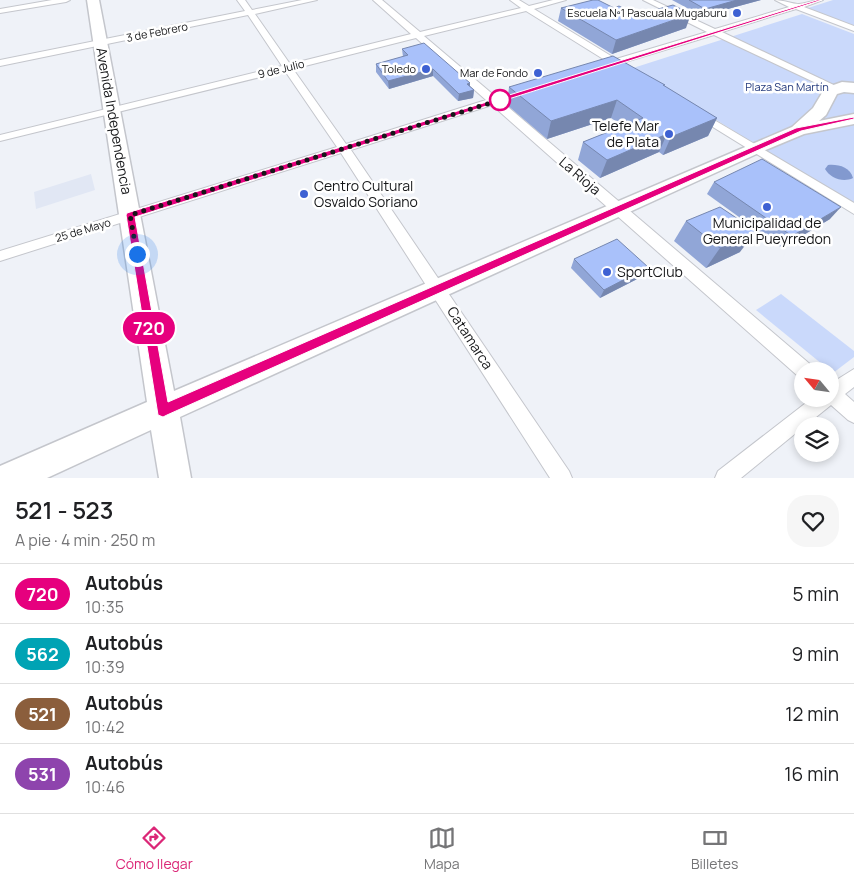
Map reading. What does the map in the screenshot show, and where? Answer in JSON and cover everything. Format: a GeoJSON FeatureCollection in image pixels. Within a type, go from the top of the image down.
{"type":"FeatureCollection","features":[{"type":"Feature","properties":{"kind":"main road","name":"Avenida Independencia"},"geometry":{"type":"LineString","coordinates":[[93,0],[175,478]]}},
{"type":"Feature","properties":{"kind":"main road"},"geometry":{"type":"LineString","coordinates":[[843,89],[835,104],[854,114]]}},
{"type":"Feature","properties":{"kind":"main road"},"geometry":{"type":"LineString","coordinates":[[799,130],[843,89]]}},
{"type":"Feature","properties":{"kind":"main road"},"geometry":{"type":"LineString","coordinates":[[10,478],[754,148],[799,130],[854,119]]}},
{"type":"Feature","properties":{"kind":"street"},"geometry":{"type":"LineString","coordinates":[[0,11],[66,0]]}},
{"type":"Feature","properties":{"kind":"street","name":"Catamarca"},"geometry":{"type":"LineString","coordinates":[[241,0],[344,149],[562,478]]}},
{"type":"Feature","properties":{"kind":"street","name":"3 de Febrero"},"geometry":{"type":"LineString","coordinates":[[0,63],[313,0]]}},
{"type":"Feature","properties":{"kind":"street","name":"La Rioja"},"geometry":{"type":"LineString","coordinates":[[377,0],[795,362]]}},
{"type":"Feature","properties":{"kind":"street"},"geometry":{"type":"LineString","coordinates":[[514,0],[632,73]]}},
{"type":"Feature","properties":{"kind":"street","name":"9 de Julio"},"geometry":{"type":"LineString","coordinates":[[0,138],[562,0]]}},
{"type":"Feature","properties":{"kind":"street"},"geometry":{"type":"LineString","coordinates":[[647,0],[843,89]]}},
{"type":"Feature","properties":{"kind":"street"},"geometry":{"type":"LineString","coordinates":[[779,0],[854,29]]}},
{"type":"Feature","properties":{"kind":"street"},"geometry":{"type":"LineString","coordinates":[[597,69],[819,0]]}},
{"type":"Feature","properties":{"kind":"street","name":"25 de Mayo"},"geometry":{"type":"LineString","coordinates":[[0,256],[531,90]]}},
{"type":"Feature","properties":{"kind":"street"},"geometry":{"type":"LineString","coordinates":[[689,108],[854,209]]}},
{"type":"Feature","properties":{"kind":"street"},"geometry":{"type":"LineString","coordinates":[[839,387],[854,376]]}},
{"type":"Feature","properties":{"kind":"street"},"geometry":{"type":"LineString","coordinates":[[839,403],[854,414]]}},
{"type":"Feature","properties":{"kind":"street"},"geometry":{"type":"LineString","coordinates":[[725,478],[813,408]]}},
{"type":"Feature","properties":{"kind":"shaded area"},"geometry":{"type":"Polygon","coordinates":[[[91,174],[95,190],[36,209],[34,192],[91,174]]]}},
{"type":"Feature","properties":{"kind":"green space"},"geometry":{"type":"Polygon","coordinates":[[[833,0],[854,0],[854,26],[808,8],[833,0]]]}},
{"type":"Feature","properties":{"kind":"green space","name":"Plaza San Martín"},"geometry":{"type":"Polygon","coordinates":[[[802,14],[854,34],[854,206],[633,68],[802,14]]]}},
{"type":"Feature","properties":{"kind":"green space"},"geometry":{"type":"Polygon","coordinates":[[[781,294],[854,351],[854,357],[839,368],[839,362],[820,362],[756,310],[781,294]]]}},
{"type":"Feature","properties":{"kind":"water"},"geometry":{"type":"Polygon","coordinates":[[[828,165],[843,167],[849,171],[853,178],[841,180],[833,177],[825,169],[828,165]]]}},
{"type":"Feature","properties":{"kind":"building"},"geometry":{"type":"Polygon","coordinates":[[[598,0],[614,8],[619,6],[636,15],[673,5],[691,14],[616,40],[561,8],[598,0]]]}},
{"type":"Feature","properties":{"kind":"building"},"geometry":{"type":"Polygon","coordinates":[[[689,0],[737,0],[705,9],[689,0]]]}},
{"type":"Feature","properties":{"kind":"building"},"geometry":{"type":"Polygon","coordinates":[[[424,43],[470,83],[467,84],[474,90],[459,94],[433,69],[388,81],[376,64],[408,55],[402,49],[424,43]]]}},
{"type":"Feature","properties":{"kind":"building"},"geometry":{"type":"Polygon","coordinates":[[[613,56],[665,85],[663,85],[717,118],[671,137],[667,134],[607,160],[583,142],[643,118],[617,100],[551,121],[509,87],[613,56]]]}},
{"type":"Feature","properties":{"kind":"building","name":"Municipalidad de General Pueyrredon"},"geometry":{"type":"Polygon","coordinates":[[[762,159],[841,207],[792,236],[714,182],[762,159]]]}},
{"type":"Feature","properties":{"kind":"building"},"geometry":{"type":"Polygon","coordinates":[[[720,207],[756,231],[720,248],[686,221],[720,207]]]}},
{"type":"Feature","properties":{"kind":"building","name":"SportClub"},"geometry":{"type":"Polygon","coordinates":[[[617,239],[648,267],[604,290],[574,259],[617,239]]]}},
{"type":"Feature","properties":{"kind":"bus line","name":"720"},"geometry":{"type":"LineString","coordinates":[[819,0],[130,215],[163,411],[769,142],[799,130],[825,123],[854,119]]}},
{"type":"Feature","properties":{"kind":"place","name":"Escuela Nº1 Pascuala Mugaburu"},"geometry":{"type":"Point","coordinates":[737,13]}},
{"type":"Feature","properties":{"kind":"place","name":"Toledo"},"geometry":{"type":"Point","coordinates":[426,69]}},
{"type":"Feature","properties":{"kind":"place","name":"Mar de Fondo"},"geometry":{"type":"Point","coordinates":[538,73]}},
{"type":"Feature","properties":{"kind":"place","name":"Telefe Mar de Plata"},"geometry":{"type":"Point","coordinates":[669,134]}},
{"type":"Feature","properties":{"kind":"place","name":"Centro Cultural Osvaldo Soriano"},"geometry":{"type":"Point","coordinates":[304,194]}},
{"type":"Feature","properties":{"kind":"place","name":"Municipalidad de General Pueyrredon"},"geometry":{"type":"Point","coordinates":[767,207]}},
{"type":"Feature","properties":{"kind":"place","name":"SportClub"},"geometry":{"type":"Point","coordinates":[607,272]}},
{"type":"Feature","properties":{"kind":"route"},"geometry":{"type":"LineString","coordinates":[[137,254],[130,215],[500,100]]}}]}
